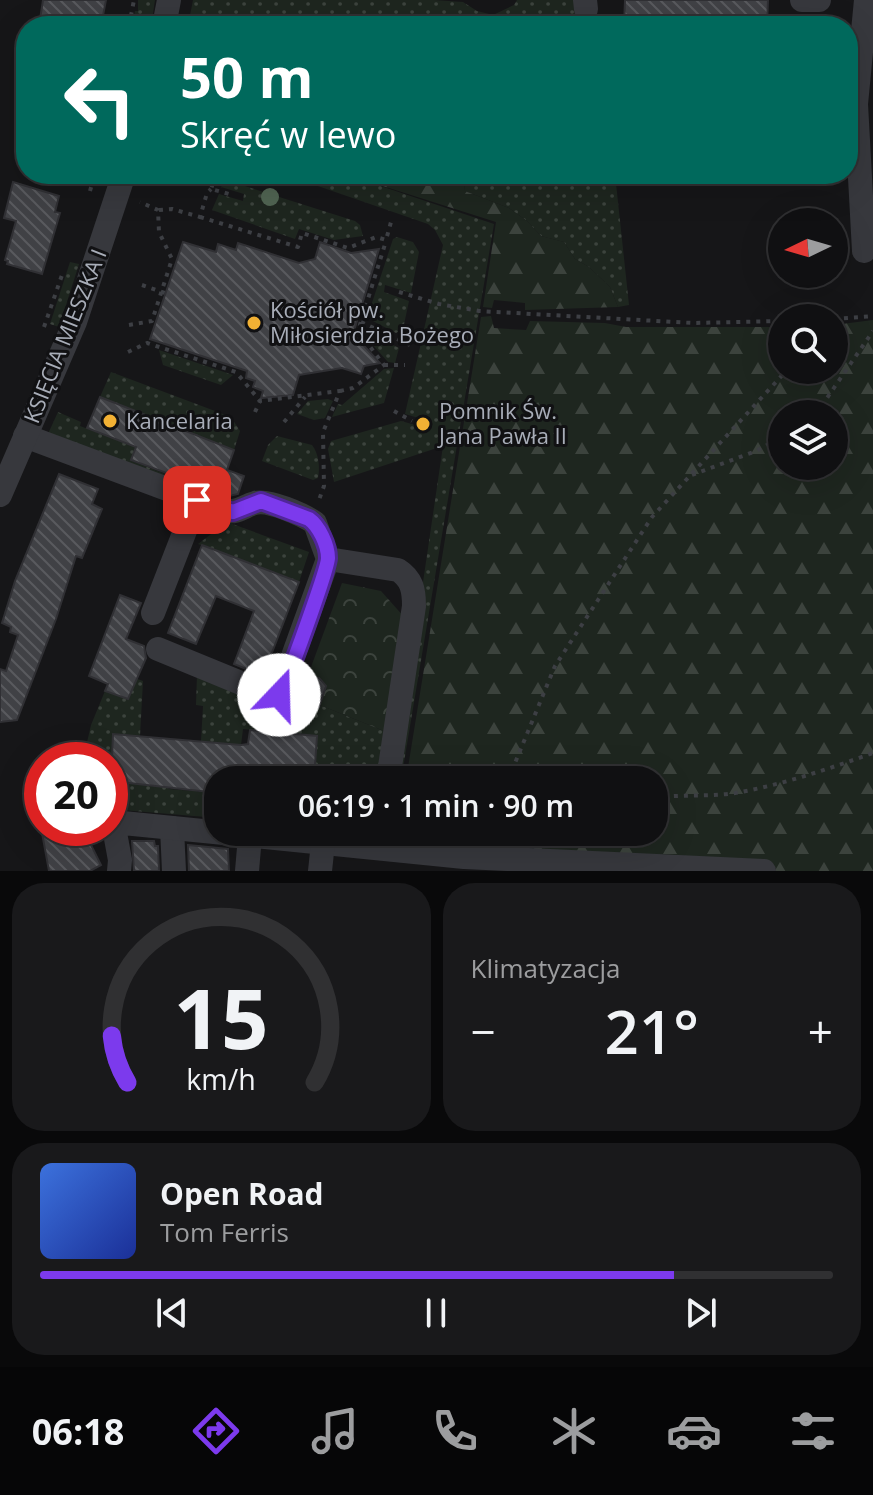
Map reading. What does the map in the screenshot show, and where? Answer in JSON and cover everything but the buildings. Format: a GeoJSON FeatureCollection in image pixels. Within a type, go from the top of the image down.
{"type":"FeatureCollection","features":[{"type":"Feature","properties":{"kind":"street"},"geometry":{"type":"LineString","coordinates":[[802,0],[819,0]]}},
{"type":"Feature","properties":{"kind":"street"},"geometry":{"type":"LineString","coordinates":[[845,0],[866,0],[858,83]]}},
{"type":"Feature","properties":{"kind":"street"},"geometry":{"type":"LineString","coordinates":[[858,141],[864,251]]}},
{"type":"Feature","properties":{"kind":"street","name":"KSIĘCIA MIESZKA I"},"geometry":{"type":"LineString","coordinates":[[0,495],[80,308],[121,184]]}},
{"type":"Feature","properties":{"kind":"street"},"geometry":{"type":"LineString","coordinates":[[25,436],[233,512],[253,503],[266,502],[312,521],[320,533],[328,559],[279,695],[270,695],[158,649]]}},
{"type":"Feature","properties":{"kind":"street"},"geometry":{"type":"LineString","coordinates":[[153,613],[197,500]]}},
{"type":"Feature","properties":{"kind":"street"},"geometry":{"type":"LineString","coordinates":[[328,559],[398,570],[407,576],[412,585],[414,606],[390,766]]}},
{"type":"Feature","properties":{"kind":"street"},"geometry":{"type":"LineString","coordinates":[[119,871],[113,822],[204,831]]}},
{"type":"Feature","properties":{"kind":"street"},"geometry":{"type":"LineString","coordinates":[[172,828],[174,871]]}},
{"type":"Feature","properties":{"kind":"street"},"geometry":{"type":"LineString","coordinates":[[247,871],[249,846]]}},
{"type":"Feature","properties":{"kind":"street"},"geometry":{"type":"LineString","coordinates":[[320,871],[323,846]]}},
{"type":"Feature","properties":{"kind":"street"},"geometry":{"type":"LineString","coordinates":[[347,846],[464,857],[764,871]]}},
{"type":"Feature","properties":{"kind":"path"},"geometry":{"type":"LineString","coordinates":[[87,200],[92,184]]}},
{"type":"Feature","properties":{"kind":"path"},"geometry":{"type":"LineString","coordinates":[[200,217],[213,184]]}},
{"type":"Feature","properties":{"kind":"path"},"geometry":{"type":"LineString","coordinates":[[211,189],[229,194]]}},
{"type":"Feature","properties":{"kind":"path"},"geometry":{"type":"LineString","coordinates":[[134,200],[158,210],[172,209],[298,247],[302,233],[348,248],[376,237],[386,240]]}},
{"type":"Feature","properties":{"kind":"path"},"geometry":{"type":"LineString","coordinates":[[129,325],[152,321],[172,259],[159,232],[158,210]]}},
{"type":"Feature","properties":{"kind":"path"},"geometry":{"type":"LineString","coordinates":[[384,365],[358,331],[391,222]]}},
{"type":"Feature","properties":{"kind":"path"},"geometry":{"type":"LineString","coordinates":[[42,332],[66,266]]}},
{"type":"Feature","properties":{"kind":"path"},"geometry":{"type":"LineString","coordinates":[[142,285],[163,293]]}},
{"type":"Feature","properties":{"kind":"path"},"geometry":{"type":"LineString","coordinates":[[399,292],[439,304],[479,311],[693,323],[768,321]]}},
{"type":"Feature","properties":{"kind":"path"},"geometry":{"type":"LineString","coordinates":[[848,318],[873,316]]}},
{"type":"Feature","properties":{"kind":"path"},"geometry":{"type":"LineString","coordinates":[[361,322],[410,345]]}},
{"type":"Feature","properties":{"kind":"path"},"geometry":{"type":"LineString","coordinates":[[826,400],[873,331]]}},
{"type":"Feature","properties":{"kind":"path"},"geometry":{"type":"LineString","coordinates":[[128,352],[147,343],[236,372],[260,401]]}},
{"type":"Feature","properties":{"kind":"path"},"geometry":{"type":"LineString","coordinates":[[260,401],[353,388],[384,365],[405,365]]}},
{"type":"Feature","properties":{"kind":"path"},"geometry":{"type":"LineString","coordinates":[[514,766],[555,666],[652,517],[774,384]]}},
{"type":"Feature","properties":{"kind":"path"},"geometry":{"type":"LineString","coordinates":[[312,521],[324,486],[323,432],[340,391]]}},
{"type":"Feature","properties":{"kind":"path"},"geometry":{"type":"LineString","coordinates":[[284,422],[306,395]]}},
{"type":"Feature","properties":{"kind":"path"},"geometry":{"type":"LineString","coordinates":[[255,412],[260,401]]}},
{"type":"Feature","properties":{"kind":"path"},"geometry":{"type":"LineString","coordinates":[[394,411],[412,421]]}},
{"type":"Feature","properties":{"kind":"path"},"geometry":{"type":"LineString","coordinates":[[690,475],[768,445]]}},
{"type":"Feature","properties":{"kind":"path"},"geometry":{"type":"LineString","coordinates":[[668,796],[733,793],[811,775],[873,753]]}},
{"type":"Feature","properties":{"kind":"green space"},"geometry":{"type":"Polygon","coordinates":[[[138,0],[155,0],[153,16],[134,16],[138,11],[138,0]]]}},
{"type":"Feature","properties":{"kind":"green space"},"geometry":{"type":"Polygon","coordinates":[[[193,0],[434,0],[463,2],[477,11],[493,15],[514,5],[517,0],[577,0],[579,16],[190,16],[193,0]]]}},
{"type":"Feature","properties":{"kind":"green space"},"geometry":{"type":"Polygon","coordinates":[[[238,184],[355,221],[360,225],[363,236],[334,240],[299,229],[295,239],[212,210],[219,194],[243,201],[244,194],[221,187],[238,184]]]}},
{"type":"Feature","properties":{"kind":"green space"},"geometry":{"type":"Polygon","coordinates":[[[312,184],[375,184],[494,224],[403,766],[396,766],[443,446],[334,482],[328,449],[331,441],[401,421],[430,429],[432,422],[405,414],[443,245],[428,224],[312,184]]]}},
{"type":"Feature","properties":{"kind":"green space"},"geometry":{"type":"Polygon","coordinates":[[[376,184],[464,184],[465,191],[509,208],[541,236],[564,242],[575,259],[589,267],[610,287],[618,307],[525,310],[525,303],[494,300],[492,308],[483,307],[496,222],[376,184]]]}},
{"type":"Feature","properties":{"kind":"green space"},"geometry":{"type":"Polygon","coordinates":[[[464,184],[616,184],[629,305],[618,307],[610,287],[589,267],[575,259],[564,242],[541,236],[509,208],[465,191],[464,184]]]}},
{"type":"Feature","properties":{"kind":"green space"},"geometry":{"type":"Polygon","coordinates":[[[397,237],[413,242],[419,252],[411,293],[385,285],[384,292],[409,301],[403,329],[396,333],[371,320],[369,312],[393,239],[397,237]]]}},
{"type":"Feature","properties":{"kind":"green space"},"geometry":{"type":"Polygon","coordinates":[[[70,262],[79,264],[59,327],[50,324],[70,262]]]}},
{"type":"Feature","properties":{"kind":"green space"},"geometry":{"type":"Polygon","coordinates":[[[491,316],[494,328],[526,330],[530,321],[605,323],[626,327],[768,327],[768,384],[848,384],[848,323],[873,320],[873,871],[764,871],[394,850],[395,846],[668,846],[668,766],[408,766],[481,317],[491,316]]]}},
{"type":"Feature","properties":{"kind":"green space"},"geometry":{"type":"Polygon","coordinates":[[[364,330],[399,348],[395,363],[388,362],[362,333],[364,330]]]}},
{"type":"Feature","properties":{"kind":"green space"},"geometry":{"type":"Polygon","coordinates":[[[159,350],[233,375],[221,385],[163,365],[159,350]]]}},
{"type":"Feature","properties":{"kind":"green space"},"geometry":{"type":"Polygon","coordinates":[[[394,368],[384,403],[332,417],[338,404],[342,405],[384,369],[394,368]]]}},
{"type":"Feature","properties":{"kind":"green space"},"geometry":{"type":"Polygon","coordinates":[[[111,372],[231,417],[240,431],[234,450],[100,397],[111,372]]]}},
{"type":"Feature","properties":{"kind":"green space"},"geometry":{"type":"Polygon","coordinates":[[[308,401],[333,401],[325,418],[314,420],[297,414],[308,401]]]}},
{"type":"Feature","properties":{"kind":"green space"},"geometry":{"type":"Polygon","coordinates":[[[58,412],[81,422],[80,426],[136,447],[132,461],[235,501],[233,505],[47,436],[58,412]]]}},
{"type":"Feature","properties":{"kind":"green space"},"geometry":{"type":"Polygon","coordinates":[[[277,436],[312,445],[318,461],[318,478],[313,480],[262,461],[268,445],[277,436]]]}},
{"type":"Feature","properties":{"kind":"green space"},"geometry":{"type":"Polygon","coordinates":[[[227,522],[309,552],[299,582],[198,544],[227,522]]]}},
{"type":"Feature","properties":{"kind":"green space"},"geometry":{"type":"Polygon","coordinates":[[[342,583],[381,591],[405,618],[389,733],[300,697],[342,583]]]}},
{"type":"Feature","properties":{"kind":"green space"},"geometry":{"type":"Polygon","coordinates":[[[197,675],[293,715],[300,697],[389,733],[383,766],[315,766],[317,736],[243,729],[241,745],[201,741],[203,706],[196,705],[197,675]]]}},
{"type":"Feature","properties":{"kind":"green space"},"geometry":{"type":"Polygon","coordinates":[[[129,676],[143,681],[140,736],[113,735],[120,742],[87,742],[105,691],[120,696],[129,676]]]}},
{"type":"Feature","properties":{"kind":"green space"},"geometry":{"type":"Polygon","coordinates":[[[128,749],[169,789],[204,792],[204,817],[128,810],[128,749]]]}},
{"type":"Feature","properties":{"kind":"place","name":"Kościół pw. Miłosierdzia Bożego"},"geometry":{"type":"Point","coordinates":[254,323]}},
{"type":"Feature","properties":{"kind":"place","name":"Kancelaria"},"geometry":{"type":"Point","coordinates":[110,421]}},
{"type":"Feature","properties":{"kind":"place","name":"Pomnik Św. Jana Pawła II"},"geometry":{"type":"Point","coordinates":[423,424]}},
{"type":"Feature","properties":{"kind":"route"},"geometry":{"type":"LineString","coordinates":[[197,500],[233,512],[253,503],[266,502],[309,519],[320,533],[328,559],[279,695]]}}]}
